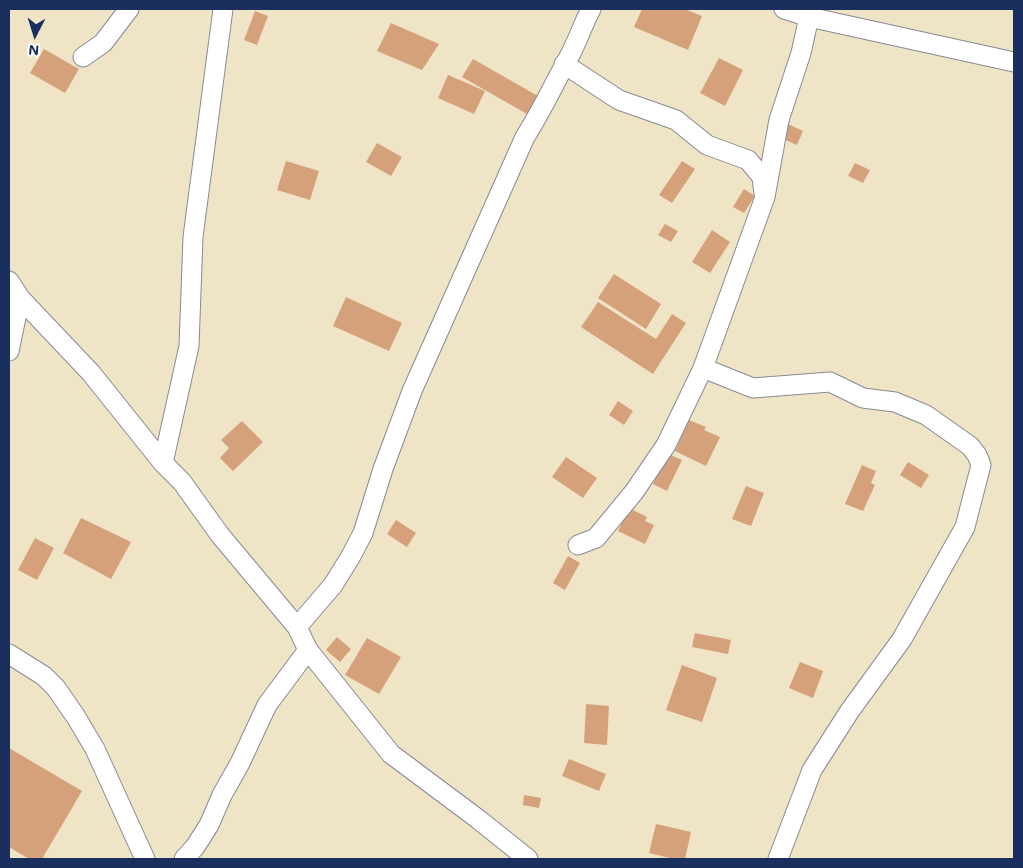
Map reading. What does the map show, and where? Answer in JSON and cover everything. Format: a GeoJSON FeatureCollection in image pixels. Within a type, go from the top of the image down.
{"type":"FeatureCollection","features":[{"type":"Feature","properties":{"kind":"street"},"geometry":{"type":"LineString","coordinates":[[83,57],[103,43],[130,9]]}},
{"type":"Feature","properties":{"kind":"street"},"geometry":{"type":"LineString","coordinates":[[163,463],[189,346],[194,237],[223,9]]}},
{"type":"Feature","properties":{"kind":"street"},"geometry":{"type":"LineString","coordinates":[[297,627],[333,584],[363,533],[383,469],[412,391],[525,137],[542,109],[591,9]]}},
{"type":"Feature","properties":{"kind":"street"},"geometry":{"type":"LineString","coordinates":[[784,9],[809,16],[841,16],[1014,62]]}},
{"type":"Feature","properties":{"kind":"street"},"geometry":{"type":"LineString","coordinates":[[578,545],[596,538],[634,492],[666,445],[703,368],[765,197],[779,120],[801,53],[809,16]]}},
{"type":"Feature","properties":{"kind":"street"},"geometry":{"type":"LineString","coordinates":[[564,64],[619,100],[676,120],[708,145],[748,160],[762,177],[765,197]]}},
{"type":"Feature","properties":{"kind":"street"},"geometry":{"type":"LineString","coordinates":[[9,281],[20,298],[91,373],[163,463],[182,482],[220,536],[297,627],[308,650],[391,754],[528,859]]}},
{"type":"Feature","properties":{"kind":"street"},"geometry":{"type":"LineString","coordinates":[[9,351],[20,298]]}},
{"type":"Feature","properties":{"kind":"street"},"geometry":{"type":"LineString","coordinates":[[703,368],[753,388],[830,382],[862,398],[895,402],[926,414],[970,446],[977,455],[981,465],[965,527],[902,639],[849,712],[812,770],[778,859]]}},
{"type":"Feature","properties":{"kind":"street"},"geometry":{"type":"LineString","coordinates":[[184,859],[195,847],[209,825],[222,794],[240,763],[267,705],[308,650]]}},
{"type":"Feature","properties":{"kind":"street"},"geometry":{"type":"LineString","coordinates":[[9,654],[44,676],[56,688],[76,718],[94,749],[145,859]]}},
{"type":"Feature","properties":{"kind":"building"},"geometry":{"type":"Polygon","coordinates":[[[642,9],[684,9],[702,16],[688,50],[634,27],[642,9]]]}},
{"type":"Feature","properties":{"kind":"building"},"geometry":{"type":"Polygon","coordinates":[[[255,11],[268,16],[257,45],[244,40],[255,11]]]}},
{"type":"Feature","properties":{"kind":"building"},"geometry":{"type":"Polygon","coordinates":[[[391,23],[439,44],[422,70],[377,51],[391,23]]]}},
{"type":"Feature","properties":{"kind":"building"},"geometry":{"type":"Polygon","coordinates":[[[44,49],[79,69],[65,93],[30,73],[44,49]]]}},
{"type":"Feature","properties":{"kind":"building"},"geometry":{"type":"Polygon","coordinates":[[[719,58],[743,70],[725,106],[700,93],[719,58]]]}},
{"type":"Feature","properties":{"kind":"building"},"geometry":{"type":"Polygon","coordinates":[[[473,59],[538,96],[527,114],[462,77],[473,59]]]}},
{"type":"Feature","properties":{"kind":"building"},"geometry":{"type":"Polygon","coordinates":[[[448,75],[485,91],[474,114],[438,98],[448,75]]]}},
{"type":"Feature","properties":{"kind":"building"},"geometry":{"type":"Polygon","coordinates":[[[788,124],[803,131],[797,145],[781,138],[788,124]]]}},
{"type":"Feature","properties":{"kind":"building"},"geometry":{"type":"Polygon","coordinates":[[[377,143],[402,157],[391,176],[366,162],[377,143]]]}},
{"type":"Feature","properties":{"kind":"building"},"geometry":{"type":"Polygon","coordinates":[[[286,161],[319,171],[310,200],[277,190],[286,161]]]}},
{"type":"Feature","properties":{"kind":"building"},"geometry":{"type":"Polygon","coordinates":[[[682,161],[695,169],[672,203],[659,195],[682,161]]]}},
{"type":"Feature","properties":{"kind":"building"},"geometry":{"type":"Polygon","coordinates":[[[855,163],[870,170],[863,183],[848,176],[855,163]]]}},
{"type":"Feature","properties":{"kind":"building"},"geometry":{"type":"Polygon","coordinates":[[[744,189],[755,196],[744,213],[733,207],[744,189]]]}},
{"type":"Feature","properties":{"kind":"building"},"geometry":{"type":"Polygon","coordinates":[[[665,224],[678,231],[671,242],[658,235],[665,224]]]}},
{"type":"Feature","properties":{"kind":"building"},"geometry":{"type":"Polygon","coordinates":[[[712,230],[730,242],[710,273],[692,262],[712,230]]]}},
{"type":"Feature","properties":{"kind":"building"},"geometry":{"type":"Polygon","coordinates":[[[614,274],[661,304],[646,329],[598,298],[614,274]]]}},
{"type":"Feature","properties":{"kind":"building"},"geometry":{"type":"Polygon","coordinates":[[[346,297],[402,323],[389,351],[333,326],[346,297]]]}},
{"type":"Feature","properties":{"kind":"building"},"geometry":{"type":"Polygon","coordinates":[[[598,302],[656,339],[672,314],[686,323],[653,374],[581,327],[598,302]]]}},
{"type":"Feature","properties":{"kind":"building"},"geometry":{"type":"Polygon","coordinates":[[[618,401],[633,411],[624,425],[609,415],[618,401]]]}},
{"type":"Feature","properties":{"kind":"building"},"geometry":{"type":"Polygon","coordinates":[[[689,420],[706,427],[704,430],[720,437],[706,466],[675,451],[689,420]]]}},
{"type":"Feature","properties":{"kind":"building"},"geometry":{"type":"Polygon","coordinates":[[[242,421],[263,442],[233,471],[220,458],[229,448],[221,440],[242,421]]]}},
{"type":"Feature","properties":{"kind":"building"},"geometry":{"type":"Polygon","coordinates":[[[668,454],[682,460],[667,491],[653,484],[668,454]]]}},
{"type":"Feature","properties":{"kind":"building"},"geometry":{"type":"Polygon","coordinates":[[[566,457],[597,478],[583,498],[552,477],[566,457]]]}},
{"type":"Feature","properties":{"kind":"building"},"geometry":{"type":"Polygon","coordinates":[[[908,462],[929,475],[921,488],[900,475],[908,462]]]}},
{"type":"Feature","properties":{"kind":"building"},"geometry":{"type":"Polygon","coordinates":[[[862,465],[876,471],[871,483],[875,485],[863,511],[845,504],[862,465]]]}},
{"type":"Feature","properties":{"kind":"building"},"geometry":{"type":"Polygon","coordinates":[[[746,486],[764,493],[751,526],[732,519],[746,486]]]}},
{"type":"Feature","properties":{"kind":"building"},"geometry":{"type":"Polygon","coordinates":[[[629,508],[647,517],[645,521],[654,525],[645,544],[618,531],[629,508]]]}},
{"type":"Feature","properties":{"kind":"building"},"geometry":{"type":"Polygon","coordinates":[[[81,518],[131,542],[111,579],[63,553],[81,518]]]}},
{"type":"Feature","properties":{"kind":"building"},"geometry":{"type":"Polygon","coordinates":[[[396,520],[416,533],[407,547],[387,534],[396,520]]]}},
{"type":"Feature","properties":{"kind":"building"},"geometry":{"type":"Polygon","coordinates":[[[35,538],[54,548],[37,580],[18,570],[35,538]]]}},
{"type":"Feature","properties":{"kind":"building"},"geometry":{"type":"Polygon","coordinates":[[[568,556],[580,563],[565,590],[553,583],[568,556]]]}},
{"type":"Feature","properties":{"kind":"building"},"geometry":{"type":"Polygon","coordinates":[[[695,633],[731,640],[728,654],[692,647],[695,633]]]}},
{"type":"Feature","properties":{"kind":"building"},"geometry":{"type":"Polygon","coordinates":[[[337,637],[351,649],[340,662],[326,650],[337,637]]]}},
{"type":"Feature","properties":{"kind":"building"},"geometry":{"type":"Polygon","coordinates":[[[367,638],[401,657],[379,694],[345,675],[367,638]]]}},
{"type":"Feature","properties":{"kind":"building"},"geometry":{"type":"Polygon","coordinates":[[[800,662],[823,671],[813,698],[789,688],[800,662]]]}},
{"type":"Feature","properties":{"kind":"building"},"geometry":{"type":"Polygon","coordinates":[[[682,665],[717,678],[702,722],[666,710],[682,665]]]}},
{"type":"Feature","properties":{"kind":"building"},"geometry":{"type":"Polygon","coordinates":[[[586,704],[609,706],[607,745],[584,743],[586,704]]]}},
{"type":"Feature","properties":{"kind":"building"},"geometry":{"type":"Polygon","coordinates":[[[9,748],[82,791],[42,859],[29,859],[9,847],[9,748]]]}},
{"type":"Feature","properties":{"kind":"building"},"geometry":{"type":"Polygon","coordinates":[[[569,759],[606,774],[599,791],[562,776],[569,759]]]}},
{"type":"Feature","properties":{"kind":"building"},"geometry":{"type":"Polygon","coordinates":[[[524,795],[541,798],[539,808],[523,805],[524,795]]]}},
{"type":"Feature","properties":{"kind":"building"},"geometry":{"type":"Polygon","coordinates":[[[656,824],[691,832],[685,859],[674,859],[649,853],[656,824]]]}}]}
